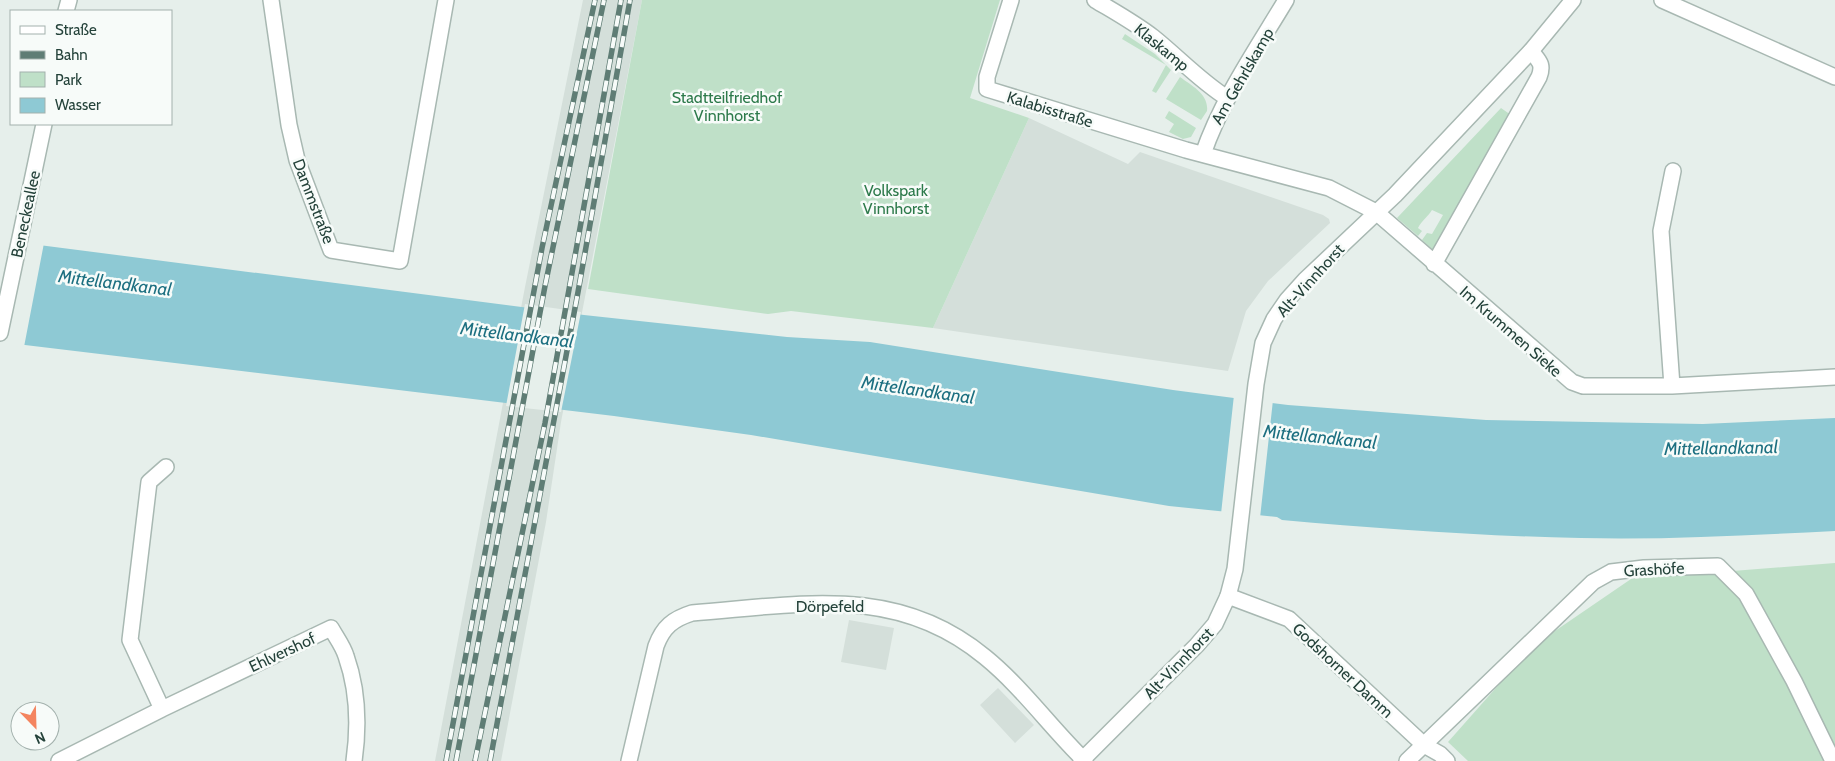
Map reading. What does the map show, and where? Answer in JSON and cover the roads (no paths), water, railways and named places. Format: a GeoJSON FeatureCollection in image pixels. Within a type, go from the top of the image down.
{"type":"FeatureCollection","features":[{"type":"Feature","properties":{"kind":"street","name":"Dammstraße"},"geometry":{"type":"LineString","coordinates":[[270,0],[289,125],[297,160],[331,250],[400,261],[446,0]]}},
{"type":"Feature","properties":{"kind":"street","name":"Kalabisstraße"},"geometry":{"type":"LineString","coordinates":[[1011,0],[987,78],[988,89],[1202,154]]}},
{"type":"Feature","properties":{"kind":"street","name":"Klaskamp"},"geometry":{"type":"LineString","coordinates":[[1095,0],[1132,22],[1227,98]]}},
{"type":"Feature","properties":{"kind":"street","name":"Am Gehrlskamp"},"geometry":{"type":"LineString","coordinates":[[1202,154],[1227,98],[1286,0]]}},
{"type":"Feature","properties":{"kind":"street","name":"Alt-Vinnhorst"},"geometry":{"type":"LineString","coordinates":[[1083,760],[1197,645],[1215,624],[1228,596],[1235,569],[1256,384],[1263,343],[1274,319],[1306,280],[1395,195],[1531,51],[1573,0]]}},
{"type":"Feature","properties":{"kind":"street"},"geometry":{"type":"LineString","coordinates":[[1662,0],[1835,77]]}},
{"type":"Feature","properties":{"kind":"street"},"geometry":{"type":"LineString","coordinates":[[1434,264],[1539,77],[1542,69],[1540,62],[1531,51]]}},
{"type":"Feature","properties":{"kind":"street","name":"Beneckeallee"},"geometry":{"type":"LineString","coordinates":[[0,333],[44,125]]}},
{"type":"Feature","properties":{"kind":"street","name":"Im Krummen Sieke"},"geometry":{"type":"LineString","coordinates":[[1202,154],[1329,188],[1376,212],[1572,382],[1583,386],[1672,386],[1835,377]]}},
{"type":"Feature","properties":{"kind":"street"},"geometry":{"type":"LineString","coordinates":[[1672,386],[1661,231],[1673,171]]}},
{"type":"Feature","properties":{"kind":"street"},"geometry":{"type":"LineString","coordinates":[[162,708],[130,640],[149,482],[166,467]]}},
{"type":"Feature","properties":{"kind":"street","name":"Grashöfe"},"geometry":{"type":"LineString","coordinates":[[1407,761],[1593,582],[1610,572],[1644,568],[1718,566],[1746,594],[1794,680],[1833,761]]}},
{"type":"Feature","properties":{"kind":"street","name":"Godshorner Damm"},"geometry":{"type":"LineString","coordinates":[[1228,596],[1289,619],[1424,745],[1440,754],[1447,761]]}},
{"type":"Feature","properties":{"kind":"street","name":"Dörpefeld"},"geometry":{"type":"LineString","coordinates":[[629,761],[656,646],[660,635],[668,624],[692,613],[846,603],[876,606],[906,613],[939,626],[970,646],[1001,672],[1083,760]]}},
{"type":"Feature","properties":{"kind":"street","name":"Ehlvershof"},"geometry":{"type":"LineString","coordinates":[[59,761],[162,708],[331,628],[346,654],[355,689],[357,718],[354,761]]}},
{"type":"Feature","properties":{"kind":"water","name":"Mittellandkanal"},"geometry":{"type":"Polygon","coordinates":[[[0,240],[584,315],[787,337],[870,342],[1173,390],[1288,405],[1486,420],[1703,424],[1835,418],[1835,531],[1677,538],[1581,538],[1432,532],[1282,520],[1277,517],[1169,506],[751,435],[614,416],[0,342],[0,240]]]}},
{"type":"Feature","properties":{"kind":"railway"},"geometry":{"type":"LineString","coordinates":[[446,761],[542,248],[595,0]]}},
{"type":"Feature","properties":{"kind":"railway"},"geometry":{"type":"LineString","coordinates":[[456,761],[545,286],[604,0]]}},
{"type":"Feature","properties":{"kind":"railway"},"geometry":{"type":"LineString","coordinates":[[475,761],[545,423],[621,0]]}},
{"type":"Feature","properties":{"kind":"railway"},"geometry":{"type":"LineString","coordinates":[[490,761],[578,292],[630,0]]}},
{"type":"Feature","properties":{"kind":"park label","name":"Stadtteilfriedhof Vinnhorst"},"geometry":{"type":"Point","coordinates":[727,106]}},
{"type":"Feature","properties":{"kind":"park label","name":"Volkspark Vinnhorst"},"geometry":{"type":"Point","coordinates":[896,199]}}]}
